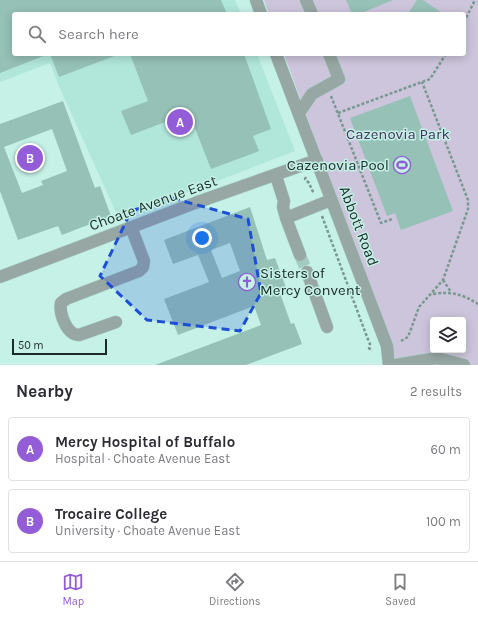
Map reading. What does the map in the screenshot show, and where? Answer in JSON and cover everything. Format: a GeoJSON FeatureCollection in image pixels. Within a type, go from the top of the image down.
{"type":"FeatureCollection","features":[{"type":"Feature","properties":{"kind":"street"},"geometry":{"type":"LineString","coordinates":[[256,0],[260,12]]}},
{"type":"Feature","properties":{"kind":"street"},"geometry":{"type":"LineString","coordinates":[[306,0],[311,12]]}},
{"type":"Feature","properties":{"kind":"street","name":"Abbott Road"},"geometry":{"type":"LineString","coordinates":[[277,56],[387,346],[390,365]]}},
{"type":"Feature","properties":{"kind":"street"},"geometry":{"type":"LineString","coordinates":[[299,113],[312,94],[339,79],[330,56]]}},
{"type":"Feature","properties":{"kind":"street","name":"Choate Avenue East"},"geometry":{"type":"LineString","coordinates":[[0,277],[195,203],[317,160]]}},
{"type":"Feature","properties":{"kind":"street"},"geometry":{"type":"LineString","coordinates":[[272,177],[277,204],[284,213],[300,255]]}},
{"type":"Feature","properties":{"kind":"street"},"geometry":{"type":"LineString","coordinates":[[284,213],[318,206],[331,200]]}},
{"type":"Feature","properties":{"kind":"street"},"geometry":{"type":"LineString","coordinates":[[116,322],[79,335],[74,335],[70,332],[60,309],[61,304],[66,299],[139,271],[143,267],[144,261],[132,227]]}},
{"type":"Feature","properties":{"kind":"street"},"geometry":{"type":"LineString","coordinates":[[306,272],[327,327]]}},
{"type":"Feature","properties":{"kind":"street"},"geometry":{"type":"LineString","coordinates":[[395,365],[437,358],[464,365]]}},
{"type":"Feature","properties":{"kind":"path"},"geometry":{"type":"LineString","coordinates":[[466,18],[475,0]]}},
{"type":"Feature","properties":{"kind":"path"},"geometry":{"type":"LineString","coordinates":[[338,112],[430,79],[445,56]]}},
{"type":"Feature","properties":{"kind":"path"},"geometry":{"type":"LineString","coordinates":[[403,342],[408,337],[419,308],[443,280],[468,209],[468,200],[422,82]]}},
{"type":"Feature","properties":{"kind":"path"},"geometry":{"type":"LineString","coordinates":[[327,86],[381,223],[392,219]]}},
{"type":"Feature","properties":{"kind":"path"},"geometry":{"type":"LineString","coordinates":[[305,179],[309,183],[318,206],[370,344],[369,348],[372,351]]}},
{"type":"Feature","properties":{"kind":"path"},"geometry":{"type":"LineString","coordinates":[[443,280],[451,292]]}},
{"type":"Feature","properties":{"kind":"path"},"geometry":{"type":"LineString","coordinates":[[432,294],[451,292],[467,297],[478,304]]}},
{"type":"Feature","properties":{"kind":"highlighted area"},"geometry":{"type":"Polygon","coordinates":[[[172,198],[248,219],[261,293],[240,331],[147,320],[100,276],[131,211],[172,198]]]}},
{"type":"Feature","properties":{"kind":"shaded area"},"geometry":{"type":"Polygon","coordinates":[[[0,0],[235,0],[240,12],[12,12],[12,56],[258,56],[295,151],[119,219],[50,63],[0,82],[0,0]]]}},
{"type":"Feature","properties":{"kind":"green space","name":"Cazenovia Park"},"geometry":{"type":"Polygon","coordinates":[[[264,0],[478,0],[478,365],[398,365],[285,56],[466,56],[466,12],[268,12],[264,0]]]}},
{"type":"Feature","properties":{"kind":"building"},"geometry":{"type":"Polygon","coordinates":[[[0,0],[221,0],[226,12],[12,12],[12,56],[43,56],[0,73],[0,0]]]}},
{"type":"Feature","properties":{"kind":"building"},"geometry":{"type":"Polygon","coordinates":[[[346,0],[393,0],[364,12],[351,12],[346,0]]]}},
{"type":"Feature","properties":{"kind":"building"},"geometry":{"type":"Polygon","coordinates":[[[417,0],[423,0],[441,12],[409,12],[417,0]]]}},
{"type":"Feature","properties":{"kind":"building"},"geometry":{"type":"Polygon","coordinates":[[[51,56],[114,56],[59,77],[51,56]]]}},
{"type":"Feature","properties":{"kind":"building"},"geometry":{"type":"Polygon","coordinates":[[[131,56],[245,56],[271,129],[253,136],[259,151],[211,169],[189,113],[131,135],[121,111],[148,101],[131,56]]]}},
{"type":"Feature","properties":{"kind":"building","name":"Cazenovia Pool"},"geometry":{"type":"Polygon","coordinates":[[[410,96],[453,211],[401,230],[395,213],[387,216],[350,118],[410,96]]]}},
{"type":"Feature","properties":{"kind":"building"},"geometry":{"type":"Polygon","coordinates":[[[63,101],[95,188],[100,186],[111,216],[62,235],[58,226],[18,240],[0,191],[0,124],[63,101]],[[52,129],[4,147],[22,193],[43,185],[41,181],[67,171],[52,129]]]}},
{"type":"Feature","properties":{"kind":"building","name":"Sisters of Mercy Convent"},"geometry":{"type":"Polygon","coordinates":[[[250,207],[267,260],[275,258],[288,293],[281,296],[291,324],[294,323],[302,344],[246,365],[155,365],[261,325],[254,306],[178,335],[164,299],[209,282],[198,255],[173,264],[164,240],[250,207]],[[230,243],[211,250],[222,278],[240,271],[230,243]]]}},
{"type":"Feature","properties":{"kind":"tunnel"},"geometry":{"type":"LineString","coordinates":[[300,255],[307,272]]}},
{"type":"Feature","properties":{"kind":"place","name":"Mercy Hospital of Buffalo"},"geometry":{"type":"Point","coordinates":[180,122]}},
{"type":"Feature","properties":{"kind":"place","name":"Trocaire College"},"geometry":{"type":"Point","coordinates":[30,158]}},
{"type":"Feature","properties":{"kind":"place","name":"Cazenovia Pool"},"geometry":{"type":"Point","coordinates":[402,165]}},
{"type":"Feature","properties":{"kind":"place","name":"Sisters of Mercy Convent"},"geometry":{"type":"Point","coordinates":[247,282]}}]}
